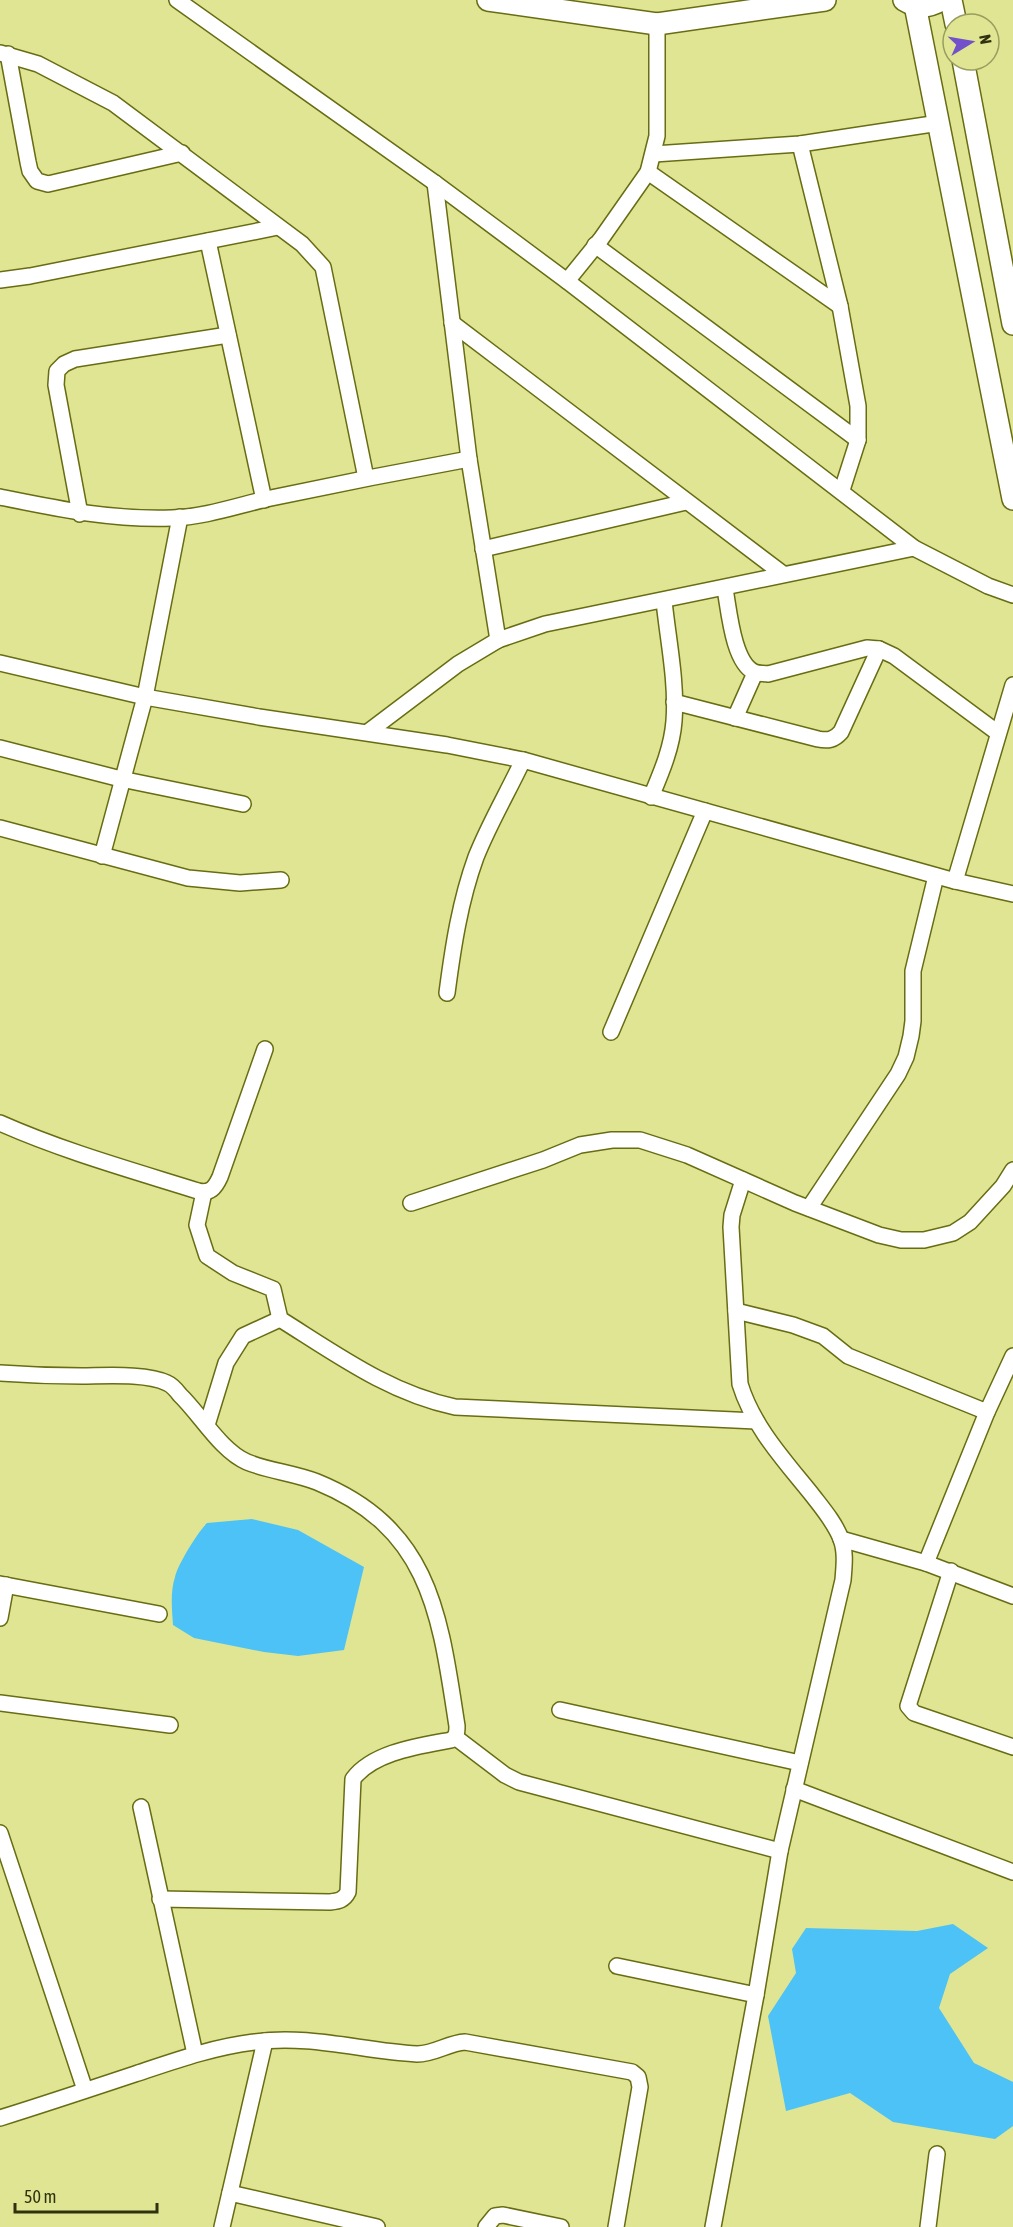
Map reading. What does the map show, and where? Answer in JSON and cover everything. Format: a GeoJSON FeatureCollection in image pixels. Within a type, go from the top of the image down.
{"type":"FeatureCollection","features":[{"type":"Feature","properties":{"kind":"street"},"geometry":{"type":"LineString","coordinates":[[177,0],[435,183],[567,281],[842,490],[914,548],[988,586],[1013,595]]}},
{"type":"Feature","properties":{"kind":"street"},"geometry":{"type":"LineString","coordinates":[[488,0],[657,24],[825,0]]}},
{"type":"Feature","properties":{"kind":"street"},"geometry":{"type":"LineString","coordinates":[[941,0],[925,6],[909,3],[939,123],[1013,499]]}},
{"type":"Feature","properties":{"kind":"street"},"geometry":{"type":"LineString","coordinates":[[567,281],[648,172],[657,136],[657,24]]}},
{"type":"Feature","properties":{"kind":"street"},"geometry":{"type":"LineString","coordinates":[[4,53],[30,171],[37,181],[48,184],[182,153]]}},
{"type":"Feature","properties":{"kind":"street"},"geometry":{"type":"LineString","coordinates":[[4,53],[38,64],[113,103],[303,244],[323,267],[366,478]]}},
{"type":"Feature","properties":{"kind":"street"},"geometry":{"type":"LineString","coordinates":[[965,72],[1013,324]]}},
{"type":"Feature","properties":{"kind":"street"},"geometry":{"type":"LineString","coordinates":[[654,154],[800,144],[939,123]]}},
{"type":"Feature","properties":{"kind":"street"},"geometry":{"type":"LineString","coordinates":[[800,144],[840,306],[858,406],[858,440],[842,490]]}},
{"type":"Feature","properties":{"kind":"street"},"geometry":{"type":"LineString","coordinates":[[648,172],[840,306]]}},
{"type":"Feature","properties":{"kind":"street"},"geometry":{"type":"LineString","coordinates":[[435,183],[469,459],[498,640]]}},
{"type":"Feature","properties":{"kind":"street"},"geometry":{"type":"LineString","coordinates":[[0,280],[278,227]]}},
{"type":"Feature","properties":{"kind":"street"},"geometry":{"type":"LineString","coordinates":[[208,241],[264,500]]}},
{"type":"Feature","properties":{"kind":"street"},"geometry":{"type":"LineString","coordinates":[[595,245],[858,440]]}},
{"type":"Feature","properties":{"kind":"street"},"geometry":{"type":"LineString","coordinates":[[452,324],[783,574]]}},
{"type":"Feature","properties":{"kind":"street"},"geometry":{"type":"LineString","coordinates":[[80,514],[56,385],[57,371],[64,364],[75,359],[228,335]]}},
{"type":"Feature","properties":{"kind":"street"},"geometry":{"type":"LineString","coordinates":[[0,497],[80,514],[126,518],[180,517],[469,459]]}},
{"type":"Feature","properties":{"kind":"street"},"geometry":{"type":"LineString","coordinates":[[483,549],[686,502]]}},
{"type":"Feature","properties":{"kind":"street"},"geometry":{"type":"LineString","coordinates":[[102,855],[145,697],[180,517]]}},
{"type":"Feature","properties":{"kind":"street"},"geometry":{"type":"LineString","coordinates":[[368,732],[458,664],[498,640],[546,624],[725,589],[783,574],[914,548]]}},
{"type":"Feature","properties":{"kind":"street"},"geometry":{"type":"LineString","coordinates":[[725,589],[737,649],[744,663],[755,673],[768,674],[867,648],[879,649],[894,656],[998,733]]}},
{"type":"Feature","properties":{"kind":"street"},"geometry":{"type":"LineString","coordinates":[[651,797],[671,744],[674,702],[664,601]]}},
{"type":"Feature","properties":{"kind":"street"},"geometry":{"type":"LineString","coordinates":[[674,702],[827,741],[836,738],[842,732],[879,649]]}},
{"type":"Feature","properties":{"kind":"street"},"geometry":{"type":"LineString","coordinates":[[0,663],[145,697],[259,717],[447,745],[523,760],[936,876],[1013,894]]}},
{"type":"Feature","properties":{"kind":"street"},"geometry":{"type":"LineString","coordinates":[[735,718],[755,673]]}},
{"type":"Feature","properties":{"kind":"street"},"geometry":{"type":"LineString","coordinates":[[955,881],[1013,685]]}},
{"type":"Feature","properties":{"kind":"street"},"geometry":{"type":"LineString","coordinates":[[0,748],[121,779],[243,804]]}},
{"type":"Feature","properties":{"kind":"street"},"geometry":{"type":"LineString","coordinates":[[447,993],[454,940],[464,896],[477,855],[523,760]]}},
{"type":"Feature","properties":{"kind":"street"},"geometry":{"type":"LineString","coordinates":[[611,1032],[705,811]]}},
{"type":"Feature","properties":{"kind":"street"},"geometry":{"type":"LineString","coordinates":[[0,828],[188,878],[240,883],[281,880]]}},
{"type":"Feature","properties":{"kind":"street"},"geometry":{"type":"LineString","coordinates":[[809,1208],[898,1074],[906,1057],[913,1021],[913,971],[936,876]]}},
{"type":"Feature","properties":{"kind":"street"},"geometry":{"type":"LineString","coordinates":[[0,1123],[24,1134],[204,1192],[215,1187],[220,1178],[266,1048]]}},
{"type":"Feature","properties":{"kind":"street"},"geometry":{"type":"LineString","coordinates":[[411,1203],[543,1160],[580,1145],[612,1140],[640,1140],[687,1155],[809,1208],[879,1235],[901,1240],[924,1240],[953,1233],[970,1222],[1013,1170]]}},
{"type":"Feature","properties":{"kind":"street"},"geometry":{"type":"LineString","coordinates":[[713,2227],[780,1851],[843,1580],[844,1560],[841,1539],[827,1515],[756,1421],[744,1400],[740,1384],[731,1227],[732,1215],[743,1179]]}},
{"type":"Feature","properties":{"kind":"street"},"geometry":{"type":"LineString","coordinates":[[204,1192],[197,1225],[207,1256],[233,1273],[273,1289],[280,1319],[382,1382],[426,1401],[455,1407],[756,1421]]}},
{"type":"Feature","properties":{"kind":"street"},"geometry":{"type":"LineString","coordinates":[[736,1311],[793,1325],[823,1336],[848,1356],[987,1412]]}},
{"type":"Feature","properties":{"kind":"street"},"geometry":{"type":"LineString","coordinates":[[207,1425],[226,1363],[243,1336],[280,1319]]}},
{"type":"Feature","properties":{"kind":"street"},"geometry":{"type":"LineString","coordinates":[[926,1563],[987,1412],[1013,1356]]}},
{"type":"Feature","properties":{"kind":"street"},"geometry":{"type":"LineString","coordinates":[[0,1373],[39,1376],[125,1376],[168,1383],[233,1453],[246,1462],[317,1483],[360,1505],[378,1518],[399,1539],[430,1593],[440,1624],[457,1726],[455,1737]]}},
{"type":"Feature","properties":{"kind":"street"},"geometry":{"type":"LineString","coordinates":[[841,1539],[951,1571],[1013,1596]]}},
{"type":"Feature","properties":{"kind":"street"},"geometry":{"type":"LineString","coordinates":[[951,1571],[908,1706],[914,1713],[1013,1747]]}},
{"type":"Feature","properties":{"kind":"street"},"geometry":{"type":"LineString","coordinates":[[0,1618],[3,1585],[159,1614]]}},
{"type":"Feature","properties":{"kind":"street"},"geometry":{"type":"LineString","coordinates":[[0,1703],[170,1725]]}},
{"type":"Feature","properties":{"kind":"street"},"geometry":{"type":"LineString","coordinates":[[560,1710],[800,1763]]}},
{"type":"Feature","properties":{"kind":"street"},"geometry":{"type":"LineString","coordinates":[[455,1737],[496,1769],[519,1782],[780,1851]]}},
{"type":"Feature","properties":{"kind":"street"},"geometry":{"type":"LineString","coordinates":[[160,1899],[339,1901],[346,1897],[348,1892],[352,1779],[365,1765],[377,1760],[410,1748],[455,1737]]}},
{"type":"Feature","properties":{"kind":"street"},"geometry":{"type":"LineString","coordinates":[[794,1789],[1013,1872]]}},
{"type":"Feature","properties":{"kind":"street"},"geometry":{"type":"LineString","coordinates":[[141,1807],[195,2054]]}},
{"type":"Feature","properties":{"kind":"street"},"geometry":{"type":"LineString","coordinates":[[0,1833],[86,2090]]}},
{"type":"Feature","properties":{"kind":"street"},"geometry":{"type":"LineString","coordinates":[[616,1966],[756,1995]]}},
{"type":"Feature","properties":{"kind":"street"},"geometry":{"type":"LineString","coordinates":[[0,2118],[195,2054],[265,2041],[313,2040],[425,2054],[455,2042],[465,2042],[632,2072],[638,2077],[640,2087],[616,2227]]}},
{"type":"Feature","properties":{"kind":"street"},"geometry":{"type":"LineString","coordinates":[[222,2227],[265,2041]]}},
{"type":"Feature","properties":{"kind":"street"},"geometry":{"type":"LineString","coordinates":[[928,2227],[937,2154]]}},
{"type":"Feature","properties":{"kind":"street"},"geometry":{"type":"LineString","coordinates":[[231,2193],[377,2227]]}},
{"type":"Feature","properties":{"kind":"street"},"geometry":{"type":"LineString","coordinates":[[486,2227],[495,2216],[503,2215],[561,2227]]}},
{"type":"Feature","properties":{"kind":"water"},"geometry":{"type":"Polygon","coordinates":[[[252,1519],[298,1530],[364,1567],[344,1650],[298,1656],[264,1652],[194,1638],[173,1625],[173,1583],[184,1557],[199,1533],[207,1523],[252,1519]]]}},
{"type":"Feature","properties":{"kind":"water"},"geometry":{"type":"Polygon","coordinates":[[[953,1924],[988,1948],[950,1974],[939,2008],[974,2063],[1013,2082],[1013,2126],[995,2139],[893,2122],[850,2093],[786,2111],[768,2016],[796,1973],[792,1949],[806,1928],[917,1931],[953,1924]]]}}]}
